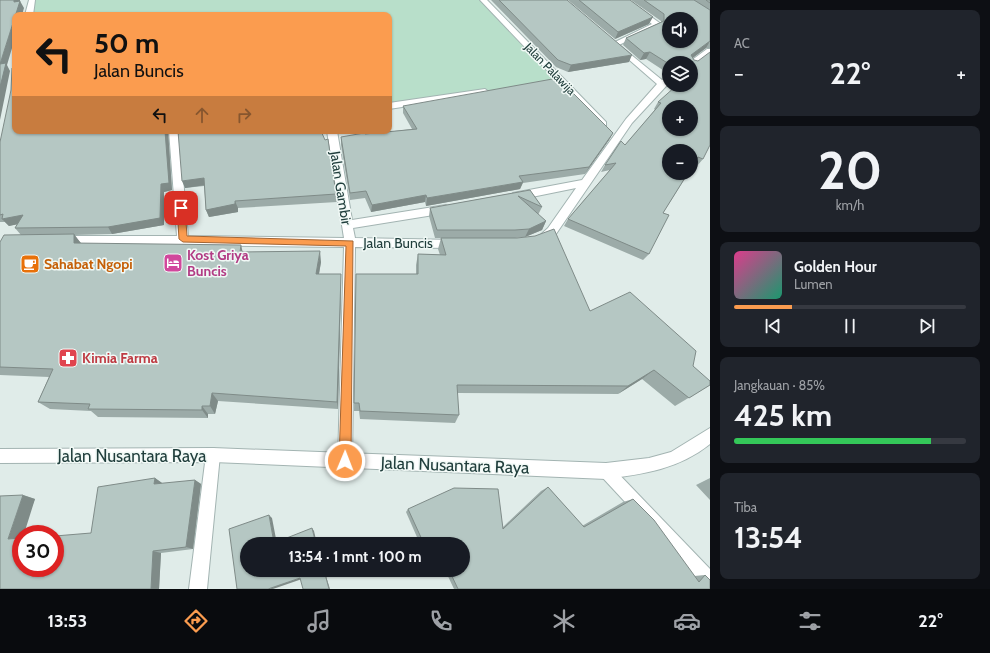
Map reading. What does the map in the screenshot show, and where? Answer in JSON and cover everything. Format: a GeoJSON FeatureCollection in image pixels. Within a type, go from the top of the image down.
{"type":"FeatureCollection","features":[{"type":"Feature","properties":{"kind":"street"},"geometry":{"type":"LineString","coordinates":[[30,12],[32,0]]}},
{"type":"Feature","properties":{"kind":"street","name":"Jalan Palawija"},"geometry":{"type":"LineString","coordinates":[[483,0],[612,133]]}},
{"type":"Feature","properties":{"kind":"street"},"geometry":{"type":"LineString","coordinates":[[624,0],[656,24],[612,42],[662,80]]}},
{"type":"Feature","properties":{"kind":"street"},"geometry":{"type":"LineString","coordinates":[[698,59],[710,51]]}},
{"type":"Feature","properties":{"kind":"street"},"geometry":{"type":"LineString","coordinates":[[546,82],[562,80]]}},
{"type":"Feature","properties":{"kind":"street"},"geometry":{"type":"LineString","coordinates":[[533,242],[543,238],[552,231],[587,183],[612,133],[629,121],[662,85]]}},
{"type":"Feature","properties":{"kind":"street"},"geometry":{"type":"LineString","coordinates":[[392,106],[493,90]]}},
{"type":"Feature","properties":{"kind":"street"},"geometry":{"type":"LineString","coordinates":[[174,134],[183,239]]}},
{"type":"Feature","properties":{"kind":"street","name":"Jalan Gambir"},"geometry":{"type":"LineString","coordinates":[[333,134],[350,243],[345,461]]}},
{"type":"Feature","properties":{"kind":"street"},"geometry":{"type":"LineString","coordinates":[[508,198],[587,183]]}},
{"type":"Feature","properties":{"kind":"street"},"geometry":{"type":"LineString","coordinates":[[348,225],[453,207]]}},
{"type":"Feature","properties":{"kind":"street","name":"Jalan Buncis"},"geometry":{"type":"LineString","coordinates":[[49,240],[183,239],[465,244]]}},
{"type":"Feature","properties":{"kind":"street","name":"Jalan Nusantara Raya"},"geometry":{"type":"LineString","coordinates":[[0,456],[214,456],[606,471],[646,467],[669,462],[694,449],[710,435]]}},
{"type":"Feature","properties":{"kind":"street"},"geometry":{"type":"LineString","coordinates":[[198,589],[214,456]]}},
{"type":"Feature","properties":{"kind":"street"},"geometry":{"type":"LineString","coordinates":[[606,471],[710,581]]}},
{"type":"Feature","properties":{"kind":"green space"},"geometry":{"type":"Polygon","coordinates":[[[32,0],[483,0],[562,80],[392,106],[392,12],[30,12],[32,0]]]}},
{"type":"Feature","properties":{"kind":"building"},"geometry":{"type":"Polygon","coordinates":[[[0,0],[14,0],[14,2],[20,1],[17,12],[12,12],[12,26],[0,64],[0,0]]]}},
{"type":"Feature","properties":{"kind":"building"},"geometry":{"type":"Polygon","coordinates":[[[499,0],[567,0],[632,55],[571,65],[558,60],[499,0]]]}},
{"type":"Feature","properties":{"kind":"building"},"geometry":{"type":"Polygon","coordinates":[[[579,0],[630,0],[653,17],[618,32],[579,0]]]}},
{"type":"Feature","properties":{"kind":"building"},"geometry":{"type":"Polygon","coordinates":[[[644,0],[694,0],[710,10],[710,41],[692,56],[662,56],[662,60],[650,52],[644,53],[626,38],[662,22],[662,48],[698,48],[698,12],[662,13],[644,0]]]}},
{"type":"Feature","properties":{"kind":"building"},"geometry":{"type":"Polygon","coordinates":[[[710,52],[710,145],[703,159],[698,157],[698,144],[662,144],[662,180],[684,180],[663,213],[669,215],[649,254],[568,219],[616,163],[605,165],[621,141],[625,145],[661,103],[658,102],[669,92],[698,92],[698,61],[710,52]]]}},
{"type":"Feature","properties":{"kind":"building"},"geometry":{"type":"Polygon","coordinates":[[[6,63],[0,87],[0,64],[6,63]]]}},
{"type":"Feature","properties":{"kind":"building"},"geometry":{"type":"Polygon","coordinates":[[[12,68],[12,134],[165,134],[169,183],[161,184],[160,218],[108,227],[15,228],[23,215],[2,219],[3,214],[0,215],[0,142],[11,90],[12,68]]]}},
{"type":"Feature","properties":{"kind":"building"},"geometry":{"type":"Polygon","coordinates":[[[558,78],[613,133],[589,167],[519,176],[523,182],[427,198],[426,195],[372,205],[366,191],[350,193],[341,137],[358,134],[392,134],[392,131],[417,129],[403,106],[558,78]]]}},
{"type":"Feature","properties":{"kind":"building"},"geometry":{"type":"Polygon","coordinates":[[[178,134],[322,134],[325,140],[328,139],[336,194],[235,201],[235,204],[206,210],[204,178],[182,181],[178,134]]]}},
{"type":"Feature","properties":{"kind":"building"},"geometry":{"type":"Polygon","coordinates":[[[530,190],[542,207],[518,196],[546,221],[529,229],[437,230],[430,208],[530,190]]]}},
{"type":"Feature","properties":{"kind":"building"},"geometry":{"type":"Polygon","coordinates":[[[554,229],[590,311],[630,292],[696,351],[693,366],[710,381],[710,385],[689,398],[654,370],[628,386],[457,385],[459,415],[360,411],[359,403],[354,403],[356,274],[418,274],[418,254],[446,255],[441,238],[517,238],[535,236],[554,229]]]}},
{"type":"Feature","properties":{"kind":"building"},"geometry":{"type":"Polygon","coordinates":[[[74,234],[74,243],[241,245],[240,252],[320,251],[316,274],[341,274],[337,402],[212,393],[210,406],[202,406],[202,410],[88,409],[90,404],[38,402],[53,369],[0,367],[0,242],[4,235],[74,234]]]}},
{"type":"Feature","properties":{"kind":"building"},"geometry":{"type":"Polygon","coordinates":[[[155,478],[154,484],[195,480],[186,547],[153,551],[151,589],[0,589],[0,496],[23,495],[8,539],[12,539],[12,577],[64,577],[64,535],[91,533],[98,487],[155,478]]]}},
{"type":"Feature","properties":{"kind":"building"},"geometry":{"type":"Polygon","coordinates":[[[548,487],[584,527],[633,499],[654,520],[699,582],[705,575],[710,580],[710,589],[458,589],[452,577],[470,577],[470,537],[421,537],[408,509],[454,488],[498,489],[503,529],[548,487]]]}},
{"type":"Feature","properties":{"kind":"building"},"geometry":{"type":"Polygon","coordinates":[[[269,515],[273,537],[240,537],[240,577],[326,577],[329,589],[303,589],[300,578],[268,589],[237,589],[229,529],[269,515]]]}},
{"type":"Feature","properties":{"kind":"building"},"geometry":{"type":"Polygon","coordinates":[[[312,528],[314,537],[289,537],[312,528]]]}},
{"type":"Feature","properties":{"kind":"place","name":"Kost Griya Buncis"},"geometry":{"type":"Point","coordinates":[173,263]}},
{"type":"Feature","properties":{"kind":"place","name":"Sahabat Ngopi"},"geometry":{"type":"Point","coordinates":[30,264]}},
{"type":"Feature","properties":{"kind":"place","name":"Kimia Farma"},"geometry":{"type":"Point","coordinates":[68,358]}},
{"type":"Feature","properties":{"kind":"route"},"geometry":{"type":"LineString","coordinates":[[181,208],[183,239],[350,243],[345,461]]}}]}
